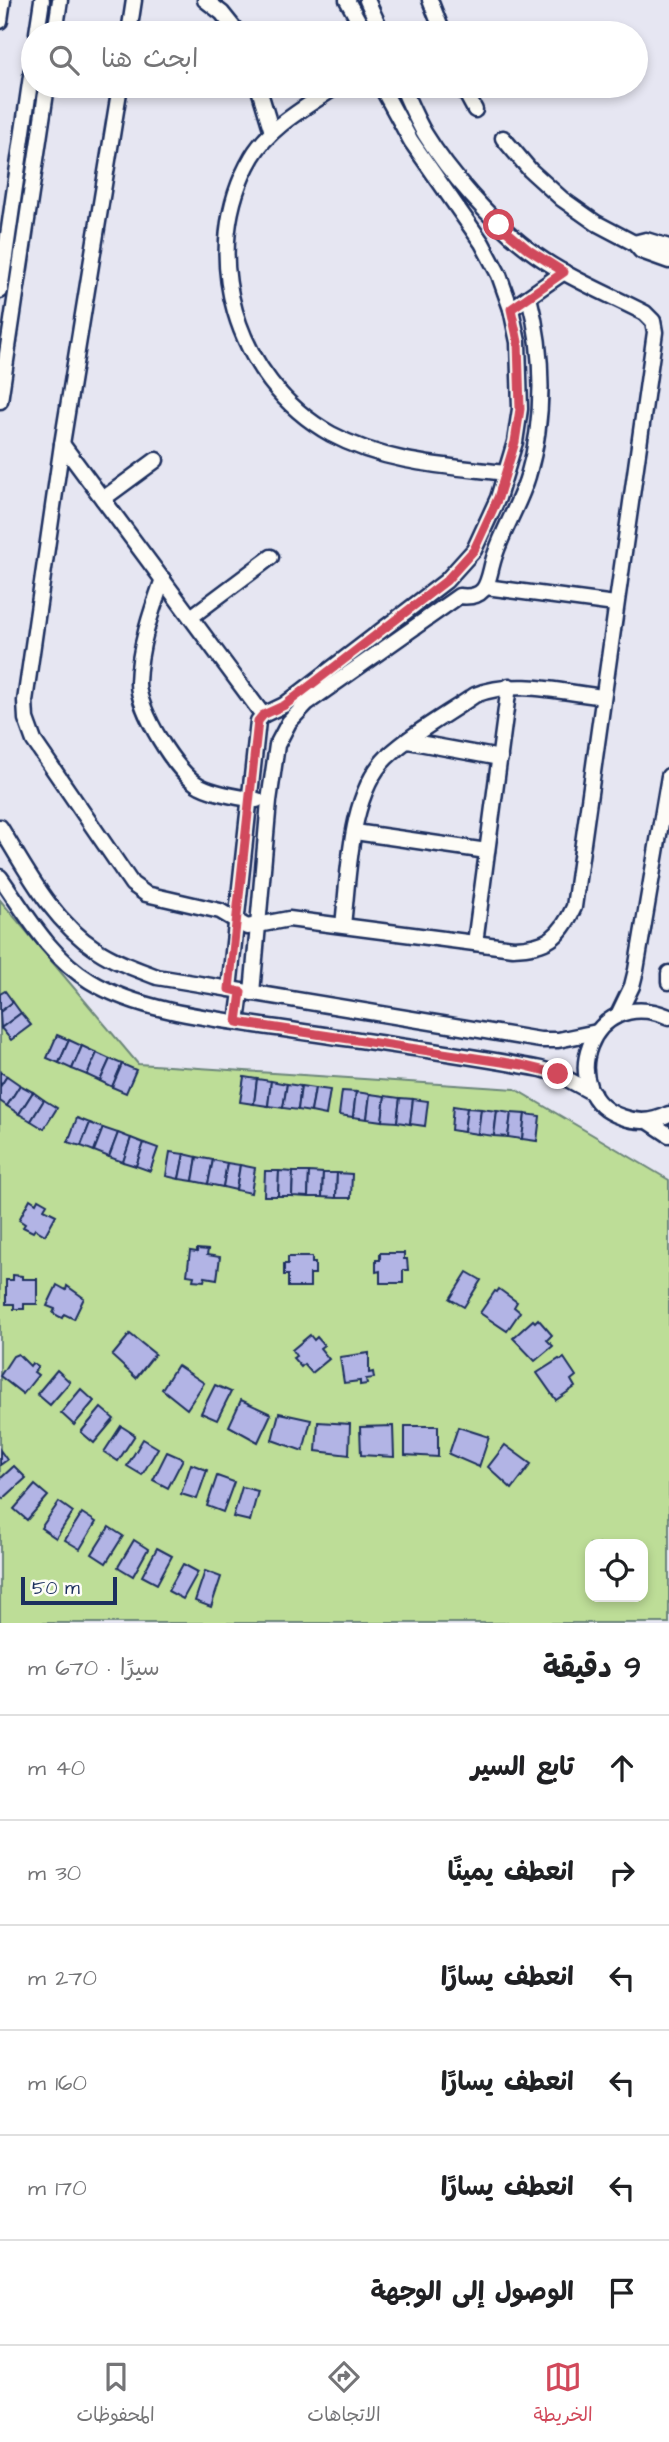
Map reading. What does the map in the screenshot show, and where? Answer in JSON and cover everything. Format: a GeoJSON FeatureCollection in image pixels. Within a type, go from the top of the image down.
{"type":"FeatureCollection","features":[{"type":"Feature","properties":{"kind":"street"},"geometry":{"type":"LineString","coordinates":[[0,21],[3,0]]}},
{"type":"Feature","properties":{"kind":"street"},"geometry":{"type":"LineString","coordinates":[[39,21],[42,0]]}},
{"type":"Feature","properties":{"kind":"street"},"geometry":{"type":"LineString","coordinates":[[57,21],[60,0]]}},
{"type":"Feature","properties":{"kind":"street"},"geometry":{"type":"LineString","coordinates":[[131,21],[134,0]]}},
{"type":"Feature","properties":{"kind":"street"},"geometry":{"type":"LineString","coordinates":[[205,0],[228,21]]}},
{"type":"Feature","properties":{"kind":"street"},"geometry":{"type":"LineString","coordinates":[[347,0],[358,21]]}},
{"type":"Feature","properties":{"kind":"street"},"geometry":{"type":"LineString","coordinates":[[366,0],[376,21]]}},
{"type":"Feature","properties":{"kind":"street"},"geometry":{"type":"LineString","coordinates":[[430,0],[438,21]]}},
{"type":"Feature","properties":{"kind":"street"},"geometry":{"type":"LineString","coordinates":[[0,291],[28,98]]}},
{"type":"Feature","properties":{"kind":"street"},"geometry":{"type":"LineString","coordinates":[[0,401],[5,334],[45,98]]}},
{"type":"Feature","properties":{"kind":"street"},"geometry":{"type":"LineString","coordinates":[[118,98],[62,444],[25,701],[26,719],[34,741],[132,884],[146,894],[220,911],[247,927],[289,919],[533,948],[551,940],[566,926],[574,907],[655,332],[653,321],[645,313],[564,272],[529,250],[499,225],[440,157],[408,98]]}},
{"type":"Feature","properties":{"kind":"street"},"geometry":{"type":"LineString","coordinates":[[262,98],[272,132]]}},
{"type":"Feature","properties":{"kind":"street"},"geometry":{"type":"LineString","coordinates":[[320,98],[272,132],[253,155],[237,187],[229,219],[226,267],[235,315],[257,361],[272,383],[299,411],[330,433],[403,461],[505,473]]}},
{"type":"Feature","properties":{"kind":"street"},"geometry":{"type":"LineString","coordinates":[[241,991],[236,922],[257,743],[256,727],[263,715],[285,705],[446,581],[474,550],[488,522],[515,442],[520,409],[518,342],[511,309],[499,275],[482,243],[411,141],[388,98]]}},
{"type":"Feature","properties":{"kind":"street"},"geometry":{"type":"LineString","coordinates":[[468,98],[475,110]]}},
{"type":"Feature","properties":{"kind":"street"},"geometry":{"type":"LineString","coordinates":[[503,138],[530,170],[562,199],[596,223],[634,243],[641,251],[669,261]]}},
{"type":"Feature","properties":{"kind":"street"},"geometry":{"type":"LineString","coordinates":[[634,243],[646,240],[669,247]]}},
{"type":"Feature","properties":{"kind":"street"},"geometry":{"type":"LineString","coordinates":[[511,309],[564,272]]}},
{"type":"Feature","properties":{"kind":"street"},"geometry":{"type":"LineString","coordinates":[[237,1022],[241,991],[260,925],[269,802],[277,745],[289,722],[307,703],[458,596],[474,596],[486,587],[495,555],[528,476],[538,430],[539,358],[536,325],[529,297]]}},
{"type":"Feature","properties":{"kind":"street"},"geometry":{"type":"LineString","coordinates":[[62,444],[263,715]]}},
{"type":"Feature","properties":{"kind":"street"},"geometry":{"type":"LineString","coordinates":[[103,499],[156,460]]}},
{"type":"Feature","properties":{"kind":"street"},"geometry":{"type":"LineString","coordinates":[[191,617],[271,557]]}},
{"type":"Feature","properties":{"kind":"street"},"geometry":{"type":"LineString","coordinates":[[163,579],[149,620],[138,684],[154,729],[184,774],[201,786],[269,802]]}},
{"type":"Feature","properties":{"kind":"street"},"geometry":{"type":"LineString","coordinates":[[446,581],[458,596]]}},
{"type":"Feature","properties":{"kind":"street"},"geometry":{"type":"LineString","coordinates":[[486,587],[615,604]]}},
{"type":"Feature","properties":{"kind":"street"},"geometry":{"type":"LineString","coordinates":[[343,925],[359,805],[370,780],[386,758],[475,695],[491,688],[509,686],[603,696]]}},
{"type":"Feature","properties":{"kind":"street"},"geometry":{"type":"LineString","coordinates":[[475,943],[509,686]]}},
{"type":"Feature","properties":{"kind":"street"},"geometry":{"type":"LineString","coordinates":[[408,741],[500,758]]}},
{"type":"Feature","properties":{"kind":"street"},"geometry":{"type":"LineString","coordinates":[[257,743],[277,745]]}},
{"type":"Feature","properties":{"kind":"street"},"geometry":{"type":"LineString","coordinates":[[669,776],[636,970],[627,999],[618,1015],[597,1032],[589,1046],[586,1062],[587,1078],[593,1093],[603,1106],[616,1115],[632,1121],[648,1121],[669,1114]]}},
{"type":"Feature","properties":{"kind":"street"},"geometry":{"type":"LineString","coordinates":[[0,827],[49,905],[70,929],[96,950],[157,977],[540,1040],[567,1039],[597,1032]]}},
{"type":"Feature","properties":{"kind":"street"},"geometry":{"type":"LineString","coordinates":[[355,832],[487,851]]}},
{"type":"Feature","properties":{"kind":"street"},"geometry":{"type":"LineString","coordinates":[[0,877],[38,932],[61,958],[88,980],[120,996],[153,1006],[237,1022],[541,1069],[558,1074],[593,1093]]}},
{"type":"Feature","properties":{"kind":"street"},"geometry":{"type":"LineString","coordinates":[[669,973],[669,982]]}},
{"type":"Feature","properties":{"kind":"street"},"geometry":{"type":"LineString","coordinates":[[618,1015],[643,1010],[669,1017]]}},
{"type":"Feature","properties":{"kind":"street"},"geometry":{"type":"LineString","coordinates":[[648,1121],[669,1135]]}},
{"type":"Feature","properties":{"kind":"green space"},"geometry":{"type":"Polygon","coordinates":[[[0,900],[138,1064],[515,1089],[669,1180],[669,1623],[0,1623],[0,900]]]}},
{"type":"Feature","properties":{"kind":"building"},"geometry":{"type":"Polygon","coordinates":[[[5,991],[13,1002],[0,1012],[0,994],[5,991]]]}},
{"type":"Feature","properties":{"kind":"building"},"geometry":{"type":"Polygon","coordinates":[[[13,1002],[21,1013],[1,1028],[0,1012],[13,1002]]]}},
{"type":"Feature","properties":{"kind":"building"},"geometry":{"type":"Polygon","coordinates":[[[21,1013],[31,1025],[11,1040],[1,1028],[21,1013]]]}},
{"type":"Feature","properties":{"kind":"building"},"geometry":{"type":"Polygon","coordinates":[[[57,1035],[69,1040],[59,1063],[47,1058],[57,1035]]]}},
{"type":"Feature","properties":{"kind":"building"},"geometry":{"type":"Polygon","coordinates":[[[69,1040],[82,1046],[72,1069],[59,1063],[69,1040]]]}},
{"type":"Feature","properties":{"kind":"building"},"geometry":{"type":"Polygon","coordinates":[[[82,1046],[97,1053],[87,1075],[72,1069],[82,1046]]]}},
{"type":"Feature","properties":{"kind":"building"},"geometry":{"type":"Polygon","coordinates":[[[97,1053],[110,1059],[100,1081],[87,1075],[97,1053]]]}},
{"type":"Feature","properties":{"kind":"building"},"geometry":{"type":"Polygon","coordinates":[[[110,1059],[122,1064],[112,1087],[100,1081],[110,1059]]]}},
{"type":"Feature","properties":{"kind":"building"},"geometry":{"type":"Polygon","coordinates":[[[122,1064],[136,1070],[126,1093],[112,1087],[122,1064]]]}},
{"type":"Feature","properties":{"kind":"building"},"geometry":{"type":"Polygon","coordinates":[[[0,1072],[7,1076],[0,1087],[0,1072]]]}},
{"type":"Feature","properties":{"kind":"building"},"geometry":{"type":"Polygon","coordinates":[[[7,1076],[20,1085],[7,1106],[0,1101],[0,1087],[7,1076]]]}},
{"type":"Feature","properties":{"kind":"building"},"geometry":{"type":"Polygon","coordinates":[[[244,1077],[257,1079],[254,1104],[240,1102],[244,1077]]]}},
{"type":"Feature","properties":{"kind":"building"},"geometry":{"type":"Polygon","coordinates":[[[257,1079],[271,1081],[268,1106],[254,1104],[257,1079]]]}},
{"type":"Feature","properties":{"kind":"building"},"geometry":{"type":"Polygon","coordinates":[[[271,1081],[287,1084],[283,1108],[268,1106],[271,1081]]]}},
{"type":"Feature","properties":{"kind":"building"},"geometry":{"type":"Polygon","coordinates":[[[287,1084],[301,1086],[298,1110],[283,1108],[287,1084]]]}},
{"type":"Feature","properties":{"kind":"building"},"geometry":{"type":"Polygon","coordinates":[[[20,1085],[33,1092],[19,1114],[7,1106],[20,1085]]]}},
{"type":"Feature","properties":{"kind":"building"},"geometry":{"type":"Polygon","coordinates":[[[301,1086],[315,1088],[311,1112],[298,1110],[301,1086]]]}},
{"type":"Feature","properties":{"kind":"building"},"geometry":{"type":"Polygon","coordinates":[[[315,1088],[330,1090],[326,1115],[311,1112],[315,1088]]]}},
{"type":"Feature","properties":{"kind":"building"},"geometry":{"type":"Polygon","coordinates":[[[342,1091],[356,1092],[353,1117],[339,1115],[342,1091]]]}},
{"type":"Feature","properties":{"kind":"building"},"geometry":{"type":"Polygon","coordinates":[[[33,1092],[44,1100],[31,1121],[19,1114],[33,1092]]]}},
{"type":"Feature","properties":{"kind":"building"},"geometry":{"type":"Polygon","coordinates":[[[356,1092],[370,1094],[367,1119],[353,1117],[356,1092]]]}},
{"type":"Feature","properties":{"kind":"building"},"geometry":{"type":"Polygon","coordinates":[[[370,1094],[385,1096],[382,1121],[367,1119],[370,1094]]]}},
{"type":"Feature","properties":{"kind":"building"},"geometry":{"type":"Polygon","coordinates":[[[385,1096],[400,1098],[397,1122],[382,1121],[385,1096]]]}},
{"type":"Feature","properties":{"kind":"building"},"geometry":{"type":"Polygon","coordinates":[[[400,1098],[413,1099],[410,1124],[397,1122],[400,1098]]]}},
{"type":"Feature","properties":{"kind":"building"},"geometry":{"type":"Polygon","coordinates":[[[413,1099],[428,1101],[425,1126],[410,1124],[413,1099]]]}},
{"type":"Feature","properties":{"kind":"building"},"geometry":{"type":"Polygon","coordinates":[[[44,1100],[57,1108],[44,1129],[31,1121],[44,1100]]]}},
{"type":"Feature","properties":{"kind":"building"},"geometry":{"type":"Polygon","coordinates":[[[453,1106],[467,1108],[464,1132],[451,1130],[453,1106]]]}},
{"type":"Feature","properties":{"kind":"building"},"geometry":{"type":"Polygon","coordinates":[[[467,1108],[481,1109],[478,1134],[464,1132],[467,1108]]]}},
{"type":"Feature","properties":{"kind":"building"},"geometry":{"type":"Polygon","coordinates":[[[481,1109],[497,1111],[494,1136],[478,1134],[481,1109]]]}},
{"type":"Feature","properties":{"kind":"building"},"geometry":{"type":"Polygon","coordinates":[[[497,1111],[511,1113],[508,1137],[494,1136],[497,1111]]]}},
{"type":"Feature","properties":{"kind":"building"},"geometry":{"type":"Polygon","coordinates":[[[511,1113],[525,1114],[522,1139],[508,1137],[511,1113]]]}},
{"type":"Feature","properties":{"kind":"building"},"geometry":{"type":"Polygon","coordinates":[[[525,1114],[540,1116],[537,1141],[522,1139],[525,1114]]]}},
{"type":"Feature","properties":{"kind":"building"},"geometry":{"type":"Polygon","coordinates":[[[77,1118],[90,1123],[81,1146],[68,1142],[77,1118]]]}},
{"type":"Feature","properties":{"kind":"building"},"geometry":{"type":"Polygon","coordinates":[[[90,1123],[103,1128],[94,1151],[81,1146],[90,1123]]]}},
{"type":"Feature","properties":{"kind":"building"},"geometry":{"type":"Polygon","coordinates":[[[103,1128],[118,1133],[109,1157],[94,1151],[103,1128]]]}},
{"type":"Feature","properties":{"kind":"building"},"geometry":{"type":"Polygon","coordinates":[[[118,1133],[131,1138],[123,1162],[109,1157],[118,1133]]]}},
{"type":"Feature","properties":{"kind":"building"},"geometry":{"type":"Polygon","coordinates":[[[131,1138],[144,1143],[136,1166],[123,1162],[131,1138]]]}},
{"type":"Feature","properties":{"kind":"building"},"geometry":{"type":"Polygon","coordinates":[[[144,1143],[158,1148],[150,1171],[136,1166],[144,1143]]]}},
{"type":"Feature","properties":{"kind":"building"},"geometry":{"type":"Polygon","coordinates":[[[170,1152],[184,1154],[179,1179],[166,1176],[170,1152]]]}},
{"type":"Feature","properties":{"kind":"building"},"geometry":{"type":"Polygon","coordinates":[[[184,1154],[197,1157],[193,1181],[179,1179],[184,1154]]]}},
{"type":"Feature","properties":{"kind":"building"},"geometry":{"type":"Polygon","coordinates":[[[197,1157],[213,1160],[208,1184],[193,1181],[197,1157]]]}},
{"type":"Feature","properties":{"kind":"building"},"geometry":{"type":"Polygon","coordinates":[[[213,1160],[227,1163],[223,1187],[208,1184],[213,1160]]]}},
{"type":"Feature","properties":{"kind":"building"},"geometry":{"type":"Polygon","coordinates":[[[227,1163],[240,1165],[236,1190],[223,1187],[227,1163]]]}},
{"type":"Feature","properties":{"kind":"building"},"geometry":{"type":"Polygon","coordinates":[[[240,1165],[255,1168],[251,1193],[236,1190],[240,1165]]]}},
{"type":"Feature","properties":{"kind":"building"},"geometry":{"type":"Polygon","coordinates":[[[265,1171],[279,1171],[278,1196],[264,1196],[265,1171]]]}},
{"type":"Feature","properties":{"kind":"building"},"geometry":{"type":"Polygon","coordinates":[[[279,1171],[293,1172],[292,1196],[278,1196],[279,1171]]]}},
{"type":"Feature","properties":{"kind":"building"},"geometry":{"type":"Polygon","coordinates":[[[293,1172],[309,1172],[308,1197],[292,1196],[293,1172]]]}},
{"type":"Feature","properties":{"kind":"building"},"geometry":{"type":"Polygon","coordinates":[[[309,1172],[323,1173],[322,1197],[308,1197],[309,1172]]]}},
{"type":"Feature","properties":{"kind":"building"},"geometry":{"type":"Polygon","coordinates":[[[323,1173],[337,1173],[336,1198],[322,1197],[323,1173]]]}},
{"type":"Feature","properties":{"kind":"building"},"geometry":{"type":"Polygon","coordinates":[[[337,1173],[352,1174],[351,1198],[336,1198],[337,1173]]]}},
{"type":"Feature","properties":{"kind":"building"},"geometry":{"type":"Polygon","coordinates":[[[30,1199],[36,1203],[38,1199],[47,1204],[44,1209],[56,1215],[45,1235],[35,1229],[33,1232],[23,1227],[25,1224],[19,1220],[30,1199]]]}},
{"type":"Feature","properties":{"kind":"building"},"geometry":{"type":"Polygon","coordinates":[[[197,1249],[208,1250],[207,1255],[220,1257],[217,1279],[205,1277],[204,1281],[193,1280],[194,1276],[187,1275],[190,1251],[197,1252],[197,1249]]]}},
{"type":"Feature","properties":{"kind":"building"},"geometry":{"type":"Polygon","coordinates":[[[380,1253],[404,1253],[408,1270],[403,1270],[403,1283],[380,1283],[376,1260],[380,1260],[380,1253]]]}},
{"type":"Feature","properties":{"kind":"building"},"geometry":{"type":"Polygon","coordinates":[[[288,1257],[312,1257],[315,1274],[310,1274],[310,1287],[288,1287],[284,1264],[288,1264],[288,1257]]]}},
{"type":"Feature","properties":{"kind":"building"},"geometry":{"type":"Polygon","coordinates":[[[467,1272],[481,1280],[464,1307],[450,1299],[467,1272]]]}},
{"type":"Feature","properties":{"kind":"building"},"geometry":{"type":"Polygon","coordinates":[[[13,1275],[22,1276],[22,1279],[37,1279],[37,1304],[24,1304],[24,1309],[14,1309],[14,1304],[6,1304],[6,1280],[13,1280],[13,1275]]]}},
{"type":"Feature","properties":{"kind":"building"},"geometry":{"type":"Polygon","coordinates":[[[57,1285],[66,1290],[67,1286],[84,1298],[74,1319],[64,1314],[62,1318],[53,1313],[55,1309],[47,1306],[57,1285]]]}},
{"type":"Feature","properties":{"kind":"building"},"geometry":{"type":"Polygon","coordinates":[[[499,1289],[517,1302],[514,1307],[520,1312],[507,1331],[480,1313],[499,1289]]]}},
{"type":"Feature","properties":{"kind":"building"},"geometry":{"type":"Polygon","coordinates":[[[538,1319],[552,1335],[547,1340],[553,1346],[535,1361],[513,1338],[533,1320],[535,1322],[538,1319]]]}},
{"type":"Feature","properties":{"kind":"building"},"geometry":{"type":"Polygon","coordinates":[[[130,1334],[155,1354],[136,1378],[112,1356],[130,1334]]]}},
{"type":"Feature","properties":{"kind":"building"},"geometry":{"type":"Polygon","coordinates":[[[310,1335],[314,1340],[317,1337],[324,1345],[320,1348],[329,1359],[312,1373],[304,1364],[301,1367],[293,1358],[296,1356],[292,1350],[310,1335]]]}},
{"type":"Feature","properties":{"kind":"building"},"geometry":{"type":"Polygon","coordinates":[[[369,1353],[369,1373],[373,1372],[374,1378],[366,1379],[367,1384],[360,1385],[360,1381],[344,1383],[340,1357],[369,1353]]]}},
{"type":"Feature","properties":{"kind":"building"},"geometry":{"type":"Polygon","coordinates":[[[18,1354],[30,1366],[32,1363],[38,1367],[34,1372],[38,1375],[23,1394],[0,1376],[13,1356],[18,1354]]]}},
{"type":"Feature","properties":{"kind":"building"},"geometry":{"type":"Polygon","coordinates":[[[564,1358],[576,1376],[571,1380],[575,1387],[556,1400],[537,1373],[564,1358]]]}},
{"type":"Feature","properties":{"kind":"building"},"geometry":{"type":"Polygon","coordinates":[[[177,1365],[204,1383],[187,1409],[162,1389],[177,1365]]]}},
{"type":"Feature","properties":{"kind":"building"},"geometry":{"type":"Polygon","coordinates":[[[57,1370],[70,1382],[50,1405],[37,1394],[57,1370]]]}},
{"type":"Feature","properties":{"kind":"building"},"geometry":{"type":"Polygon","coordinates":[[[215,1385],[231,1392],[217,1420],[201,1413],[215,1385]]]}},
{"type":"Feature","properties":{"kind":"building"},"geometry":{"type":"Polygon","coordinates":[[[81,1389],[94,1401],[74,1425],[61,1413],[81,1389]]]}},
{"type":"Feature","properties":{"kind":"building"},"geometry":{"type":"Polygon","coordinates":[[[241,1400],[271,1414],[258,1442],[229,1426],[241,1400]]]}},
{"type":"Feature","properties":{"kind":"building"},"geometry":{"type":"Polygon","coordinates":[[[101,1408],[114,1419],[94,1443],[81,1432],[101,1408]]]}},
{"type":"Feature","properties":{"kind":"building"},"geometry":{"type":"Polygon","coordinates":[[[279,1413],[311,1420],[303,1451],[272,1440],[279,1413]]]}},
{"type":"Feature","properties":{"kind":"building"},"geometry":{"type":"Polygon","coordinates":[[[318,1422],[350,1424],[349,1455],[316,1451],[318,1422]]]}},
{"type":"Feature","properties":{"kind":"building"},"geometry":{"type":"Polygon","coordinates":[[[121,1426],[135,1435],[118,1461],[104,1452],[121,1426]]]}},
{"type":"Feature","properties":{"kind":"building"},"geometry":{"type":"Polygon","coordinates":[[[393,1426],[394,1457],[361,1455],[360,1427],[393,1426]]]}},
{"type":"Feature","properties":{"kind":"building"},"geometry":{"type":"Polygon","coordinates":[[[405,1426],[438,1426],[438,1457],[405,1455],[405,1426]]]}},
{"type":"Feature","properties":{"kind":"building"},"geometry":{"type":"Polygon","coordinates":[[[458,1427],[489,1437],[479,1467],[449,1454],[458,1427]]]}},
{"type":"Feature","properties":{"kind":"building"},"geometry":{"type":"Polygon","coordinates":[[[143,1439],[158,1448],[142,1475],[127,1466],[143,1439]]]}},
{"type":"Feature","properties":{"kind":"building"},"geometry":{"type":"Polygon","coordinates":[[[505,1445],[531,1464],[512,1489],[488,1467],[505,1445]]]}},
{"type":"Feature","properties":{"kind":"building"},"geometry":{"type":"Polygon","coordinates":[[[0,1450],[7,1460],[0,1465],[0,1450]]]}},
{"type":"Feature","properties":{"kind":"building"},"geometry":{"type":"Polygon","coordinates":[[[167,1452],[183,1459],[168,1488],[153,1480],[167,1452]]]}},
{"type":"Feature","properties":{"kind":"building"},"geometry":{"type":"Polygon","coordinates":[[[191,1464],[207,1470],[197,1499],[181,1494],[191,1464]]]}},
{"type":"Feature","properties":{"kind":"building"},"geometry":{"type":"Polygon","coordinates":[[[14,1466],[26,1478],[3,1499],[0,1496],[0,1479],[14,1466]]]}},
{"type":"Feature","properties":{"kind":"building"},"geometry":{"type":"Polygon","coordinates":[[[217,1476],[234,1482],[223,1512],[207,1506],[217,1476]]]}},
{"type":"Feature","properties":{"kind":"building"},"geometry":{"type":"Polygon","coordinates":[[[35,1485],[48,1496],[27,1520],[14,1509],[35,1485]]]}},
{"type":"Feature","properties":{"kind":"building"},"geometry":{"type":"Polygon","coordinates":[[[242,1487],[258,1491],[250,1521],[233,1517],[242,1487]]]}},
{"type":"Feature","properties":{"kind":"building"},"geometry":{"type":"Polygon","coordinates":[[[59,1502],[73,1512],[56,1538],[41,1528],[59,1502]]]}},
{"type":"Feature","properties":{"kind":"building"},"geometry":{"type":"Polygon","coordinates":[[[82,1513],[96,1522],[80,1549],[65,1540],[82,1513]]]}},
{"type":"Feature","properties":{"kind":"building"},"geometry":{"type":"Polygon","coordinates":[[[109,1527],[123,1536],[106,1563],[92,1554],[109,1527]]]}},
{"type":"Feature","properties":{"kind":"building"},"geometry":{"type":"Polygon","coordinates":[[[134,1540],[148,1549],[133,1576],[118,1567],[134,1540]]]}},
{"type":"Feature","properties":{"kind":"building"},"geometry":{"type":"Polygon","coordinates":[[[157,1548],[172,1556],[157,1584],[142,1576],[157,1548]]]}},
{"type":"Feature","properties":{"kind":"building"},"geometry":{"type":"Polygon","coordinates":[[[183,1564],[198,1572],[183,1599],[168,1591],[183,1564]]]}},
{"type":"Feature","properties":{"kind":"building"},"geometry":{"type":"Polygon","coordinates":[[[205,1571],[221,1577],[211,1607],[195,1601],[205,1571]]]}},
{"type":"Feature","properties":{"kind":"route"},"geometry":{"type":"LineString","coordinates":[[499,225],[529,250],[564,272],[511,309],[518,342],[520,409],[515,442],[498,498],[474,550],[446,581],[285,705],[263,715],[258,721],[229,989],[241,992],[237,1022],[522,1065],[558,1074]]}}]}
